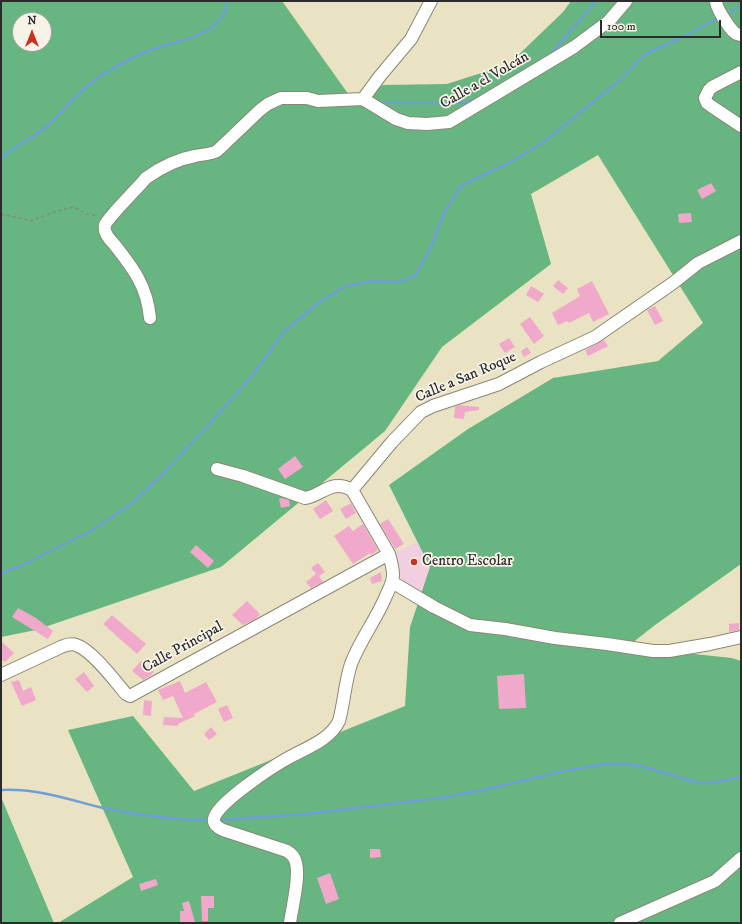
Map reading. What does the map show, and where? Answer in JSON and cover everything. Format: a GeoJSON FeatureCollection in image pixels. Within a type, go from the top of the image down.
{"type":"FeatureCollection","features":[{"type":"Feature","properties":{"kind":"street"},"geometry":{"type":"LineString","coordinates":[[150,318],[148,300],[144,289],[132,266],[105,231],[105,226],[109,219],[150,176],[160,169],[186,158],[197,155],[211,154],[216,151],[260,110],[277,99],[286,97],[318,101],[363,99],[411,39],[431,1]]}},
{"type":"Feature","properties":{"kind":"street","name":"Calle a el Volcán"},"geometry":{"type":"LineString","coordinates":[[363,99],[396,119],[408,123],[427,124],[449,122],[574,48],[609,21],[626,1]]}},
{"type":"Feature","properties":{"kind":"street"},"geometry":{"type":"LineString","coordinates":[[716,1],[718,10],[732,30],[741,35]]}},
{"type":"Feature","properties":{"kind":"street"},"geometry":{"type":"LineString","coordinates":[[741,72],[709,90],[705,98],[707,103],[741,126]]}},
{"type":"Feature","properties":{"kind":"street","name":"Calle a San Roque"},"geometry":{"type":"LineString","coordinates":[[352,490],[392,442],[420,412],[499,384],[541,362],[595,337],[673,283],[698,263],[741,240]]}},
{"type":"Feature","properties":{"kind":"street"},"geometry":{"type":"LineString","coordinates":[[217,469],[243,476],[305,498],[309,498],[327,488],[343,487],[352,490],[389,554],[393,570],[392,582],[375,620],[360,644],[351,666],[337,726],[328,735],[273,767],[233,796],[220,807],[214,818],[214,822],[222,830],[287,851],[293,856],[297,873],[290,923]]}},
{"type":"Feature","properties":{"kind":"street","name":"Calle Principal"},"geometry":{"type":"LineString","coordinates":[[1,675],[67,644],[76,645],[83,648],[95,658],[126,694],[130,696],[389,554]]}},
{"type":"Feature","properties":{"kind":"street"},"geometry":{"type":"LineString","coordinates":[[392,582],[434,607],[470,625],[652,651],[669,651],[741,637]]}},
{"type":"Feature","properties":{"kind":"street"},"geometry":{"type":"LineString","coordinates":[[620,923],[715,881],[741,858]]}},
{"type":"Feature","properties":{"kind":"path"},"geometry":{"type":"LineString","coordinates":[[1,214],[31,221],[51,213],[73,207],[86,214],[94,215],[105,226]]}},
{"type":"Feature","properties":{"kind":"shaded area","name":"Centro Escolar"},"geometry":{"type":"Polygon","coordinates":[[[421,540],[442,585],[424,593],[418,592],[399,577],[395,553],[421,540]]]}},
{"type":"Feature","properties":{"kind":"green space"},"geometry":{"type":"Polygon","coordinates":[[[1,1],[282,1],[354,102],[383,85],[447,84],[509,64],[563,12],[571,1],[741,1],[741,564],[655,625],[627,647],[732,658],[741,661],[741,923],[58,923],[133,877],[68,730],[133,716],[194,791],[405,706],[410,627],[430,567],[389,485],[468,429],[553,378],[658,361],[703,323],[598,155],[531,194],[551,264],[442,347],[385,431],[221,567],[36,630],[1,637],[1,1]]]}},
{"type":"Feature","properties":{"kind":"green space"},"geometry":{"type":"Polygon","coordinates":[[[1,797],[54,923],[1,923],[1,797]]]}},
{"type":"Feature","properties":{"kind":"building"},"geometry":{"type":"Polygon","coordinates":[[[711,183],[716,191],[702,199],[697,190],[711,183]]]}},
{"type":"Feature","properties":{"kind":"building"},"geometry":{"type":"Polygon","coordinates":[[[691,213],[692,222],[679,223],[678,214],[691,213]]]}},
{"type":"Feature","properties":{"kind":"building"},"geometry":{"type":"Polygon","coordinates":[[[558,280],[568,288],[563,294],[553,286],[558,280]]]}},
{"type":"Feature","properties":{"kind":"building"},"geometry":{"type":"Polygon","coordinates":[[[592,281],[609,314],[593,322],[589,313],[569,323],[567,321],[558,325],[552,313],[580,296],[577,289],[592,281]]]}},
{"type":"Feature","properties":{"kind":"building"},"geometry":{"type":"Polygon","coordinates":[[[531,286],[544,294],[538,302],[526,295],[531,286]]]}},
{"type":"Feature","properties":{"kind":"building"},"geometry":{"type":"Polygon","coordinates":[[[655,306],[663,321],[655,325],[647,310],[655,306]]]}},
{"type":"Feature","properties":{"kind":"building"},"geometry":{"type":"Polygon","coordinates":[[[530,317],[544,336],[534,344],[520,324],[530,317]]]}},
{"type":"Feature","properties":{"kind":"building"},"geometry":{"type":"Polygon","coordinates":[[[509,338],[515,347],[505,353],[499,344],[509,338]]]}},
{"type":"Feature","properties":{"kind":"building"},"geometry":{"type":"Polygon","coordinates":[[[604,340],[608,346],[588,356],[585,350],[604,340]]]}},
{"type":"Feature","properties":{"kind":"building"},"geometry":{"type":"Polygon","coordinates":[[[527,347],[531,353],[524,357],[521,351],[527,347]]]}},
{"type":"Feature","properties":{"kind":"building"},"geometry":{"type":"Polygon","coordinates":[[[459,405],[479,407],[479,410],[465,412],[464,419],[454,418],[455,407],[459,405]]]}},
{"type":"Feature","properties":{"kind":"building"},"geometry":{"type":"Polygon","coordinates":[[[295,456],[303,467],[285,479],[278,469],[295,456]]]}},
{"type":"Feature","properties":{"kind":"building"},"geometry":{"type":"Polygon","coordinates":[[[282,498],[289,500],[290,506],[281,508],[279,499],[282,498]]]}},
{"type":"Feature","properties":{"kind":"building"},"geometry":{"type":"Polygon","coordinates":[[[326,500],[333,511],[320,519],[313,509],[326,500]]]}},
{"type":"Feature","properties":{"kind":"building"},"geometry":{"type":"Polygon","coordinates":[[[351,503],[356,513],[346,519],[340,509],[351,503]]]}},
{"type":"Feature","properties":{"kind":"building"},"geometry":{"type":"Polygon","coordinates":[[[388,519],[404,544],[395,549],[380,524],[388,519]]]}},
{"type":"Feature","properties":{"kind":"building"},"geometry":{"type":"Polygon","coordinates":[[[363,524],[378,550],[371,555],[370,553],[353,564],[334,536],[349,526],[353,531],[363,524]]]}},
{"type":"Feature","properties":{"kind":"building"},"geometry":{"type":"Polygon","coordinates":[[[196,545],[214,561],[208,568],[190,552],[196,545]]]}},
{"type":"Feature","properties":{"kind":"building"},"geometry":{"type":"Polygon","coordinates":[[[318,563],[325,572],[319,576],[323,582],[311,588],[306,582],[316,574],[311,568],[318,563]]]}},
{"type":"Feature","properties":{"kind":"building"},"geometry":{"type":"Polygon","coordinates":[[[381,572],[382,581],[372,584],[370,578],[381,572]]]}},
{"type":"Feature","properties":{"kind":"building"},"geometry":{"type":"Polygon","coordinates":[[[247,601],[260,614],[256,619],[243,625],[232,615],[247,601]]]}},
{"type":"Feature","properties":{"kind":"building"},"geometry":{"type":"Polygon","coordinates":[[[18,608],[36,618],[53,631],[48,639],[12,617],[18,608]]]}},
{"type":"Feature","properties":{"kind":"building"},"geometry":{"type":"Polygon","coordinates":[[[112,615],[146,644],[137,654],[103,624],[112,615]]]}},
{"type":"Feature","properties":{"kind":"building"},"geometry":{"type":"Polygon","coordinates":[[[739,623],[739,630],[729,632],[729,624],[739,623]]]}},
{"type":"Feature","properties":{"kind":"building"},"geometry":{"type":"Polygon","coordinates":[[[1,641],[14,653],[5,662],[1,659],[1,641]]]}},
{"type":"Feature","properties":{"kind":"building"},"geometry":{"type":"Polygon","coordinates":[[[141,661],[154,672],[143,680],[132,671],[141,661]]]}},
{"type":"Feature","properties":{"kind":"building"},"geometry":{"type":"Polygon","coordinates":[[[84,672],[94,686],[87,692],[75,679],[84,672]]]}},
{"type":"Feature","properties":{"kind":"building"},"geometry":{"type":"Polygon","coordinates":[[[524,674],[526,708],[499,709],[497,676],[524,674]]]}},
{"type":"Feature","properties":{"kind":"building"},"geometry":{"type":"Polygon","coordinates":[[[19,680],[23,691],[31,687],[36,700],[22,706],[11,682],[19,680]]]}},
{"type":"Feature","properties":{"kind":"building"},"geometry":{"type":"Polygon","coordinates":[[[180,681],[185,693],[206,682],[217,702],[194,714],[195,716],[178,724],[178,726],[163,725],[164,717],[183,718],[173,696],[163,700],[158,690],[180,681]]]}},
{"type":"Feature","properties":{"kind":"building"},"geometry":{"type":"Polygon","coordinates":[[[144,700],[152,701],[151,716],[143,715],[144,700]]]}},
{"type":"Feature","properties":{"kind":"building"},"geometry":{"type":"Polygon","coordinates":[[[227,705],[233,718],[224,722],[218,709],[227,705]]]}},
{"type":"Feature","properties":{"kind":"building"},"geometry":{"type":"Polygon","coordinates":[[[211,727],[217,734],[209,740],[204,734],[211,727]]]}},
{"type":"Feature","properties":{"kind":"building"},"geometry":{"type":"Polygon","coordinates":[[[370,849],[380,849],[381,857],[370,858],[370,849]]]}},
{"type":"Feature","properties":{"kind":"building"},"geometry":{"type":"Polygon","coordinates":[[[330,873],[339,899],[326,904],[317,878],[330,873]]]}},
{"type":"Feature","properties":{"kind":"building"},"geometry":{"type":"Polygon","coordinates":[[[156,879],[158,885],[141,891],[139,884],[156,879]]]}},
{"type":"Feature","properties":{"kind":"building"},"geometry":{"type":"Polygon","coordinates":[[[201,896],[214,896],[214,908],[208,908],[208,921],[202,921],[201,896]]]}},
{"type":"Feature","properties":{"kind":"building"},"geometry":{"type":"Polygon","coordinates":[[[189,901],[195,922],[180,922],[180,911],[184,911],[182,903],[189,901]]]}},
{"type":"Feature","properties":{"kind":"waterway"},"geometry":{"type":"LineString","coordinates":[[1,158],[37,134],[85,88],[106,73],[145,52],[181,41],[207,30],[217,23],[224,13],[227,1]]}},
{"type":"Feature","properties":{"kind":"waterway"},"geometry":{"type":"LineString","coordinates":[[550,55],[596,1]]}},
{"type":"Feature","properties":{"kind":"waterway"},"geometry":{"type":"LineString","coordinates":[[726,14],[741,6]]}},
{"type":"Feature","properties":{"kind":"waterway"},"geometry":{"type":"LineString","coordinates":[[1,573],[21,566],[91,531],[131,504],[167,470],[252,376],[283,333],[319,302],[346,286],[374,281],[400,282],[416,275],[431,247],[444,213],[462,185],[511,162],[544,142],[619,81],[645,54],[683,37],[720,17]]}},
{"type":"Feature","properties":{"kind":"waterway"},"geometry":{"type":"LineString","coordinates":[[379,103],[465,103],[475,100]]}},
{"type":"Feature","properties":{"kind":"waterway"},"geometry":{"type":"LineString","coordinates":[[217,820],[306,814],[439,798],[474,792],[569,770],[605,764],[629,764],[641,766],[699,783],[711,783],[741,777]]}},
{"type":"Feature","properties":{"kind":"waterway"},"geometry":{"type":"LineString","coordinates":[[1,790],[40,793],[103,808],[143,815],[210,820]]}},
{"type":"Feature","properties":{"kind":"place","name":"Centro Escolar"},"geometry":{"type":"Point","coordinates":[414,562]}}]}
